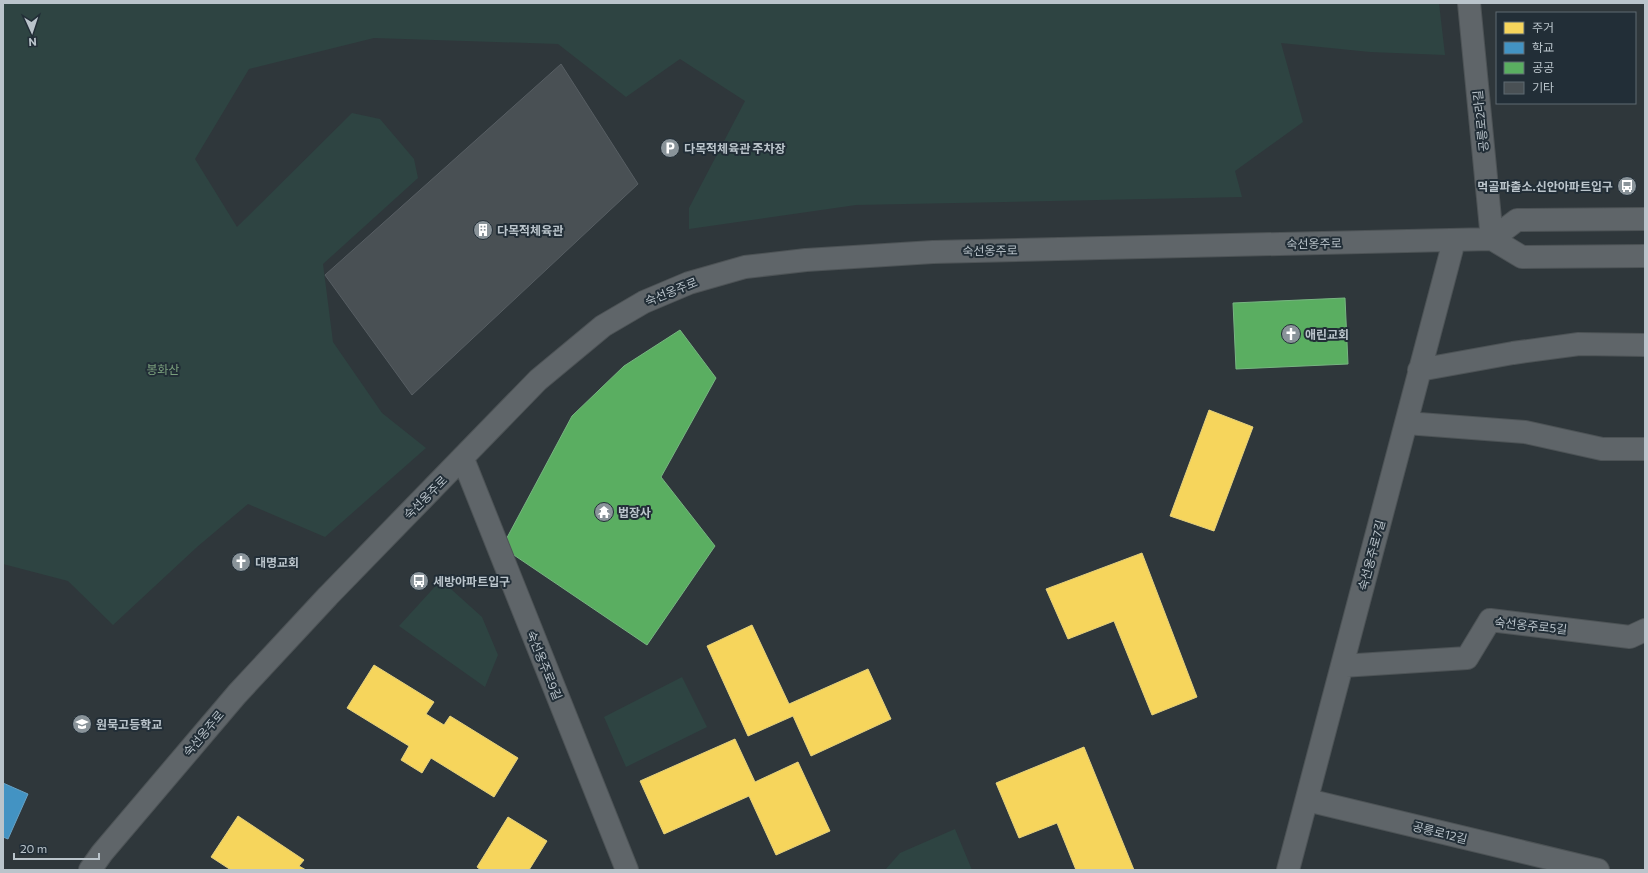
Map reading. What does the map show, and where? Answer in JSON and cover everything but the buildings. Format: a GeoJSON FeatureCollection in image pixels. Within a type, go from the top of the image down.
{"type":"FeatureCollection","features":[{"type":"Feature","properties":{"kind":"street","name":"공릉로2라길"},"geometry":{"type":"LineString","coordinates":[[1469,3],[1492,239]]}},
{"type":"Feature","properties":{"kind":"street"},"geometry":{"type":"LineString","coordinates":[[1645,219],[1517,220],[1492,239],[1522,257],[1645,256]]}},
{"type":"Feature","properties":{"kind":"street","name":"숙선옹주로"},"geometry":{"type":"LineString","coordinates":[[90,870],[102,853],[236,694],[328,596],[463,459],[538,380],[603,326],[644,302],[688,283],[745,267],[806,260],[933,252],[1492,239]]}},
{"type":"Feature","properties":{"kind":"street","name":"숙선옹주로7길"},"geometry":{"type":"LineString","coordinates":[[1288,870],[1454,241]]}},
{"type":"Feature","properties":{"kind":"street"},"geometry":{"type":"LineString","coordinates":[[1419,370],[1513,353],[1579,344],[1645,345]]}},
{"type":"Feature","properties":{"kind":"street"},"geometry":{"type":"LineString","coordinates":[[1406,423],[1525,432],[1602,449],[1645,449]]}},
{"type":"Feature","properties":{"kind":"street","name":"숙선옹주로9길"},"geometry":{"type":"LineString","coordinates":[[463,459],[627,870]]}},
{"type":"Feature","properties":{"kind":"street","name":"숙선옹주로5길"},"geometry":{"type":"LineString","coordinates":[[1342,666],[1467,658],[1490,620],[1630,637],[1645,630]]}},
{"type":"Feature","properties":{"kind":"street","name":"공릉로12길"},"geometry":{"type":"LineString","coordinates":[[1307,800],[1567,867],[1598,870]]}},
{"type":"Feature","properties":{"kind":"green space","name":"봉화산"},"geometry":{"type":"Polygon","coordinates":[[[3,3],[1439,3],[1445,55],[1370,52],[1281,43],[1303,122],[1235,171],[1242,197],[856,205],[689,229],[689,208],[745,101],[680,59],[626,97],[558,44],[374,38],[249,69],[195,159],[237,227],[352,113],[380,119],[414,159],[418,178],[323,264],[333,342],[382,413],[426,448],[325,537],[248,504],[197,547],[113,625],[68,581],[3,564],[3,3]]]}},
{"type":"Feature","properties":{"kind":"green space"},"geometry":{"type":"Polygon","coordinates":[[[441,580],[482,617],[498,655],[485,687],[399,626],[441,580]]]}},
{"type":"Feature","properties":{"kind":"green space"},"geometry":{"type":"Polygon","coordinates":[[[682,677],[707,727],[626,767],[604,717],[682,677]]]}},
{"type":"Feature","properties":{"kind":"green space"},"geometry":{"type":"Polygon","coordinates":[[[955,829],[972,870],[885,870],[900,853],[955,829]]]}},
{"type":"Feature","properties":{"kind":"place","name":"다목적체육관 주차장"},"geometry":{"type":"Point","coordinates":[670,148]}},
{"type":"Feature","properties":{"kind":"place","name":"먹골파출소.신안아파트입구"},"geometry":{"type":"Point","coordinates":[1627,186]}},
{"type":"Feature","properties":{"kind":"place","name":"다목적체육관"},"geometry":{"type":"Point","coordinates":[483,230]}},
{"type":"Feature","properties":{"kind":"place","name":"애린교회"},"geometry":{"type":"Point","coordinates":[1291,334]}},
{"type":"Feature","properties":{"kind":"place","name":"법장사"},"geometry":{"type":"Point","coordinates":[604,512]}},
{"type":"Feature","properties":{"kind":"place","name":"대명교회"},"geometry":{"type":"Point","coordinates":[241,562]}},
{"type":"Feature","properties":{"kind":"place","name":"세방아파트입구"},"geometry":{"type":"Point","coordinates":[419,581]}},
{"type":"Feature","properties":{"kind":"place","name":"원묵고등학교"},"geometry":{"type":"Point","coordinates":[82,724]}}]}
